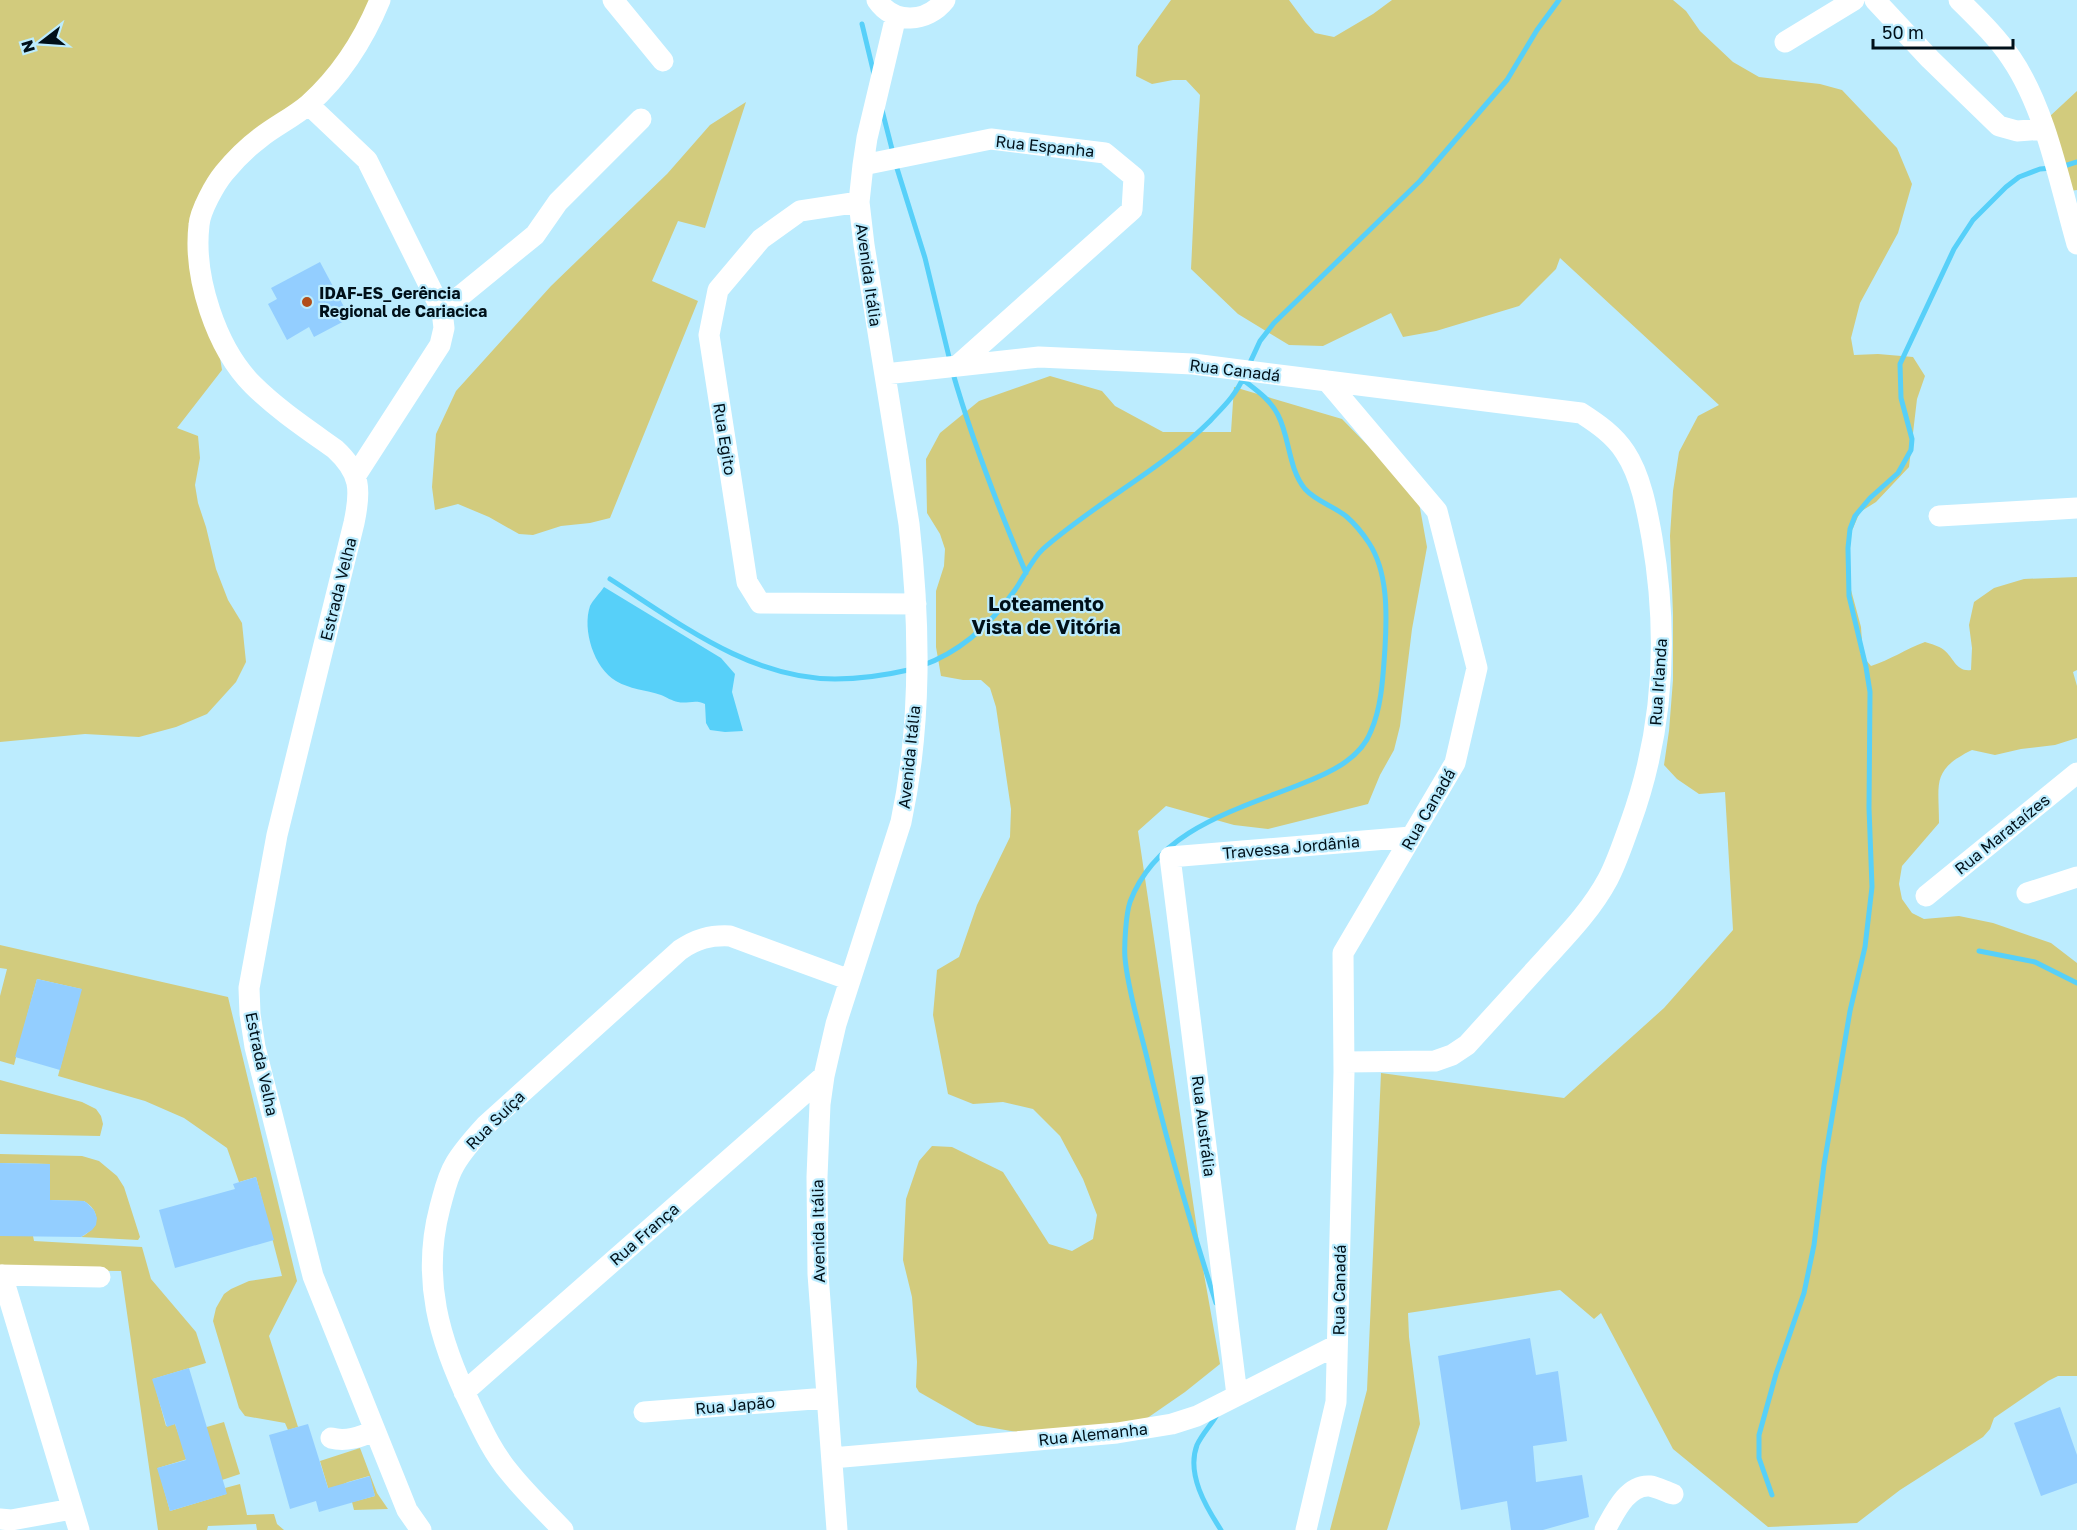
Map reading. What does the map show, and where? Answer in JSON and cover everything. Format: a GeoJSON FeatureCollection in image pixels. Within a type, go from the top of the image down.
{"type":"FeatureCollection","features":[{"type":"Feature","properties":{"kind":"street"},"geometry":{"type":"LineString","coordinates":[[309,105],[367,160],[442,311],[444,328],[440,345],[356,475],[335,449],[252,384],[228,352],[205,293],[198,255],[199,223],[209,198],[224,173],[259,138],[309,105],[342,67],[368,29],[380,0]]}},
{"type":"Feature","properties":{"kind":"street"},"geometry":{"type":"LineString","coordinates":[[613,0],[663,61]]}},
{"type":"Feature","properties":{"kind":"street"},"geometry":{"type":"LineString","coordinates":[[877,0],[886,10],[896,16],[918,18],[928,15],[945,0]]}},
{"type":"Feature","properties":{"kind":"street"},"geometry":{"type":"LineString","coordinates":[[1785,42],[1854,0]]}},
{"type":"Feature","properties":{"kind":"street"},"geometry":{"type":"LineString","coordinates":[[1875,0],[1930,59],[1999,126],[2017,131],[2049,148]]}},
{"type":"Feature","properties":{"kind":"street"},"geometry":{"type":"LineString","coordinates":[[1959,0],[1992,33],[2012,60],[2029,89],[2077,244]]}},
{"type":"Feature","properties":{"kind":"street","name":"Avenida Itália"},"geometry":{"type":"LineString","coordinates":[[837,1530],[818,1274],[820,1104],[836,1024],[901,822],[908,793],[915,731],[916,604],[909,524],[859,202],[867,138],[896,16]]}},
{"type":"Feature","properties":{"kind":"street"},"geometry":{"type":"LineString","coordinates":[[442,311],[535,235],[558,202],[641,119]]}},
{"type":"Feature","properties":{"kind":"street","name":"Rua Espanha"},"geometry":{"type":"LineString","coordinates":[[863,165],[991,139],[1105,153],[1134,177],[1132,210],[957,366]]}},
{"type":"Feature","properties":{"kind":"street","name":"Rua Egito"},"geometry":{"type":"LineString","coordinates":[[859,202],[800,212],[762,239],[718,291],[709,335],[747,582],[760,603],[916,604]]}},
{"type":"Feature","properties":{"kind":"street","name":"Rua Canadá"},"geometry":{"type":"LineString","coordinates":[[885,374],[1039,357],[1193,364],[1327,381],[1437,511],[1477,669],[1455,762],[1343,953],[1344,1062],[1336,1402],[1306,1530]]}},
{"type":"Feature","properties":{"kind":"street","name":"Rua Irlanda"},"geometry":{"type":"LineString","coordinates":[[1327,381],[1581,413],[1608,431],[1625,452],[1637,476],[1649,523],[1659,581],[1662,639],[1660,690],[1654,744],[1642,790],[1608,879],[1586,913],[1467,1045],[1452,1055],[1435,1061],[1344,1062]]}},
{"type":"Feature","properties":{"kind":"street","name":"Estrada Velha"},"geometry":{"type":"LineString","coordinates":[[356,475],[358,507],[277,835],[249,988],[250,1014],[255,1047],[313,1276],[407,1510],[421,1530]]}},
{"type":"Feature","properties":{"kind":"street"},"geometry":{"type":"LineString","coordinates":[[1939,516],[2077,508]]}},
{"type":"Feature","properties":{"kind":"street","name":"Rua Marataízes"},"geometry":{"type":"LineString","coordinates":[[1926,896],[2077,773]]}},
{"type":"Feature","properties":{"kind":"street","name":"Travessa Jordânia"},"geometry":{"type":"LineString","coordinates":[[1170,857],[1412,837]]}},
{"type":"Feature","properties":{"kind":"street","name":"Rua Austrália"},"geometry":{"type":"LineString","coordinates":[[1170,857],[1237,1395]]}},
{"type":"Feature","properties":{"kind":"street"},"geometry":{"type":"LineString","coordinates":[[2027,893],[2077,877]]}},
{"type":"Feature","properties":{"kind":"street","name":"Rua Suíça"},"geometry":{"type":"LineString","coordinates":[[563,1530],[509,1472],[492,1446],[464,1392],[449,1355],[434,1299],[432,1257],[435,1226],[453,1166],[486,1125],[680,950],[698,940],[709,936],[730,936],[850,980]]}},
{"type":"Feature","properties":{"kind":"street","name":"Rua França"},"geometry":{"type":"LineString","coordinates":[[464,1392],[824,1076]]}},
{"type":"Feature","properties":{"kind":"street"},"geometry":{"type":"LineString","coordinates":[[79,1530],[1,1275],[100,1277]]}},
{"type":"Feature","properties":{"kind":"street","name":"Rua Alemanha"},"geometry":{"type":"LineString","coordinates":[[832,1458],[1145,1429],[1197,1416],[1337,1345]]}},
{"type":"Feature","properties":{"kind":"street","name":"Rua Japão"},"geometry":{"type":"LineString","coordinates":[[644,1412],[827,1398]]}},
{"type":"Feature","properties":{"kind":"street"},"geometry":{"type":"LineString","coordinates":[[331,1438],[356,1438],[374,1431]]}},
{"type":"Feature","properties":{"kind":"street"},"geometry":{"type":"LineString","coordinates":[[1605,1530],[1621,1502],[1633,1491],[1649,1486],[1673,1494]]}},
{"type":"Feature","properties":{"kind":"street"},"geometry":{"type":"LineString","coordinates":[[0,1519],[11,1520],[72,1509]]}},
{"type":"Feature","properties":{"kind":"shaded area"},"geometry":{"type":"Polygon","coordinates":[[[0,0],[375,0],[335,69],[195,202],[222,370],[177,428],[198,436],[200,458],[195,485],[198,503],[216,569],[228,600],[242,623],[246,662],[236,682],[207,714],[176,727],[139,737],[85,734],[0,742],[0,0]]]}},
{"type":"Feature","properties":{"kind":"shaded area"},"geometry":{"type":"Polygon","coordinates":[[[1171,0],[1289,0],[1315,33],[1334,37],[1392,0],[1673,0],[1686,11],[1700,31],[1733,62],[1759,77],[1820,84],[1842,90],[1897,148],[1912,184],[1898,233],[1860,303],[1851,338],[1854,355],[1878,354],[1913,357],[1925,376],[1917,399],[1909,467],[1876,502],[1860,512],[1847,542],[1848,579],[1861,627],[1860,653],[1871,666],[1925,642],[1944,650],[1962,669],[1971,670],[1972,648],[1969,625],[1974,602],[1994,588],[2024,579],[2077,577],[2077,670],[2073,672],[2077,686],[2077,738],[2055,745],[1995,755],[1972,750],[1950,764],[1940,779],[1939,823],[1902,866],[1899,884],[1902,899],[1912,913],[1924,919],[1959,916],[1993,923],[2051,943],[2077,963],[2077,1376],[2058,1376],[2048,1381],[1994,1418],[1990,1429],[1983,1437],[1900,1490],[1857,1523],[1768,1527],[1673,1449],[1601,1313],[1594,1319],[1560,1290],[1408,1313],[1420,1424],[1387,1530],[1330,1530],[1367,1390],[1381,1073],[1564,1098],[1664,1008],[1733,930],[1725,792],[1699,794],[1677,779],[1664,765],[1673,680],[1670,536],[1673,491],[1679,452],[1698,416],[1719,405],[1560,258],[1556,269],[1519,306],[1436,331],[1403,337],[1391,313],[1323,346],[1289,345],[1238,314],[1191,269],[1200,95],[1186,80],[1152,84],[1136,76],[1138,46],[1171,0]]]}},
{"type":"Feature","properties":{"kind":"shaded area"},"geometry":{"type":"Polygon","coordinates":[[[2077,91],[2077,190],[2070,191],[2049,117],[2077,91]]]}},
{"type":"Feature","properties":{"kind":"shaded area"},"geometry":{"type":"Polygon","coordinates":[[[746,102],[705,228],[678,221],[652,281],[698,301],[610,518],[561,526],[533,535],[519,534],[489,517],[458,504],[435,510],[432,487],[436,434],[456,391],[551,286],[667,174],[710,125],[746,102]]]}},
{"type":"Feature","properties":{"kind":"shaded area"},"geometry":{"type":"Polygon","coordinates":[[[1050,376],[1102,391],[1115,406],[1163,432],[1231,432],[1234,387],[1342,419],[1418,497],[1427,547],[1412,629],[1400,726],[1394,750],[1368,804],[1268,829],[1234,825],[1166,806],[1138,831],[1202,1263],[1220,1364],[1143,1421],[1023,1433],[977,1425],[919,1392],[916,1387],[917,1362],[912,1297],[903,1260],[906,1199],[919,1161],[932,1146],[952,1147],[1003,1172],[1049,1244],[1072,1251],[1093,1239],[1097,1215],[1083,1179],[1060,1136],[1033,1109],[1003,1102],[973,1104],[948,1094],[933,1015],[937,970],[959,957],[977,905],[1010,837],[1011,809],[996,707],[990,688],[981,680],[941,676],[936,647],[936,591],[944,566],[945,549],[940,534],[927,513],[926,459],[940,433],[979,401],[1050,376]]]}},
{"type":"Feature","properties":{"kind":"shaded area"},"geometry":{"type":"Polygon","coordinates":[[[0,945],[228,997],[297,1281],[269,1336],[298,1427],[288,1430],[285,1423],[245,1416],[239,1408],[213,1321],[216,1308],[224,1294],[231,1289],[249,1281],[282,1276],[256,1177],[239,1182],[227,1148],[184,1118],[145,1101],[58,1076],[81,989],[37,979],[14,1065],[0,1061],[0,996],[7,969],[0,968],[0,945]]]}},
{"type":"Feature","properties":{"kind":"shaded area"},"geometry":{"type":"Polygon","coordinates":[[[0,1080],[82,1102],[96,1109],[103,1124],[100,1136],[0,1134],[0,1080]]]}},
{"type":"Feature","properties":{"kind":"shaded area"},"geometry":{"type":"Polygon","coordinates":[[[0,1154],[82,1156],[99,1161],[117,1176],[124,1187],[140,1237],[138,1240],[81,1237],[95,1225],[94,1210],[84,1201],[50,1200],[50,1164],[0,1163],[0,1154]]]}},
{"type":"Feature","properties":{"kind":"shaded area"},"geometry":{"type":"Polygon","coordinates":[[[0,1236],[33,1236],[34,1241],[142,1247],[151,1279],[196,1332],[206,1363],[153,1379],[166,1426],[175,1424],[179,1435],[224,1422],[240,1474],[222,1480],[213,1451],[158,1468],[170,1511],[226,1494],[225,1488],[240,1484],[247,1515],[274,1514],[277,1524],[284,1530],[257,1530],[256,1524],[208,1526],[207,1530],[158,1530],[121,1271],[0,1270],[0,1236]]]}},
{"type":"Feature","properties":{"kind":"shaded area"},"geometry":{"type":"Polygon","coordinates":[[[360,1448],[377,1493],[388,1509],[354,1510],[352,1502],[375,1496],[369,1476],[329,1491],[320,1461],[360,1448]]]}},
{"type":"Feature","properties":{"kind":"water"},"geometry":{"type":"Polygon","coordinates":[[[604,587],[721,658],[735,674],[732,692],[743,731],[710,730],[706,723],[705,704],[676,701],[626,686],[608,675],[596,658],[588,626],[590,606],[604,587]]]}},
{"type":"Feature","properties":{"kind":"building","name":"IDAF-ES_Gerência Regional de Cariacica"},"geometry":{"type":"Polygon","coordinates":[[[320,262],[350,318],[314,337],[309,327],[287,340],[268,304],[277,299],[271,288],[320,262]]]}},
{"type":"Feature","properties":{"kind":"building"},"geometry":{"type":"Polygon","coordinates":[[[37,979],[82,989],[60,1070],[15,1057],[37,979]]]}},
{"type":"Feature","properties":{"kind":"building"},"geometry":{"type":"Polygon","coordinates":[[[0,1163],[50,1164],[50,1200],[84,1201],[94,1210],[97,1218],[96,1225],[81,1237],[0,1236],[0,1163]]]}},
{"type":"Feature","properties":{"kind":"building"},"geometry":{"type":"Polygon","coordinates":[[[256,1177],[274,1240],[175,1268],[159,1210],[235,1189],[233,1184],[256,1177]]]}},
{"type":"Feature","properties":{"kind":"building"},"geometry":{"type":"Polygon","coordinates":[[[1530,1338],[1536,1375],[1558,1371],[1567,1441],[1533,1446],[1536,1482],[1582,1475],[1589,1517],[1543,1530],[1511,1530],[1507,1501],[1461,1510],[1438,1356],[1530,1338]]]}},
{"type":"Feature","properties":{"kind":"building"},"geometry":{"type":"Polygon","coordinates":[[[189,1368],[227,1494],[170,1511],[157,1468],[186,1460],[175,1424],[167,1427],[152,1379],[189,1368]]]}},
{"type":"Feature","properties":{"kind":"building"},"geometry":{"type":"Polygon","coordinates":[[[2060,1407],[2077,1455],[2077,1483],[2041,1496],[2014,1423],[2060,1407]]]}},
{"type":"Feature","properties":{"kind":"building"},"geometry":{"type":"Polygon","coordinates":[[[308,1424],[328,1488],[370,1476],[375,1496],[319,1512],[316,1501],[290,1509],[269,1435],[308,1424]]]}},
{"type":"Feature","properties":{"kind":"waterway"},"geometry":{"type":"LineString","coordinates":[[1248,367],[1260,341],[1274,323],[1420,181],[1507,80],[1537,30],[1559,0]]}},
{"type":"Feature","properties":{"kind":"waterway"},"geometry":{"type":"LineString","coordinates":[[862,24],[874,74]]}},
{"type":"Feature","properties":{"kind":"waterway"},"geometry":{"type":"LineString","coordinates":[[882,110],[893,153]]}},
{"type":"Feature","properties":{"kind":"waterway"},"geometry":{"type":"LineString","coordinates":[[895,162],[925,258],[950,361]]}},
{"type":"Feature","properties":{"kind":"waterway"},"geometry":{"type":"LineString","coordinates":[[2061,167],[2077,162]]}},
{"type":"Feature","properties":{"kind":"waterway"},"geometry":{"type":"LineString","coordinates":[[1772,1495],[1759,1458],[1759,1435],[1776,1374],[1804,1293],[1814,1245],[1824,1165],[1850,1011],[1865,947],[1872,887],[1869,808],[1870,692],[1849,596],[1850,529],[1855,516],[1870,498],[1898,473],[1911,450],[1912,439],[1901,398],[1900,364],[1954,249],[1973,220],[2006,187],[2019,177],[2040,169],[2052,168]]}},
{"type":"Feature","properties":{"kind":"waterway"},"geometry":{"type":"LineString","coordinates":[[952,370],[986,473],[1026,573]]}},
{"type":"Feature","properties":{"kind":"waterway"},"geometry":{"type":"LineString","coordinates":[[921,666],[949,653],[974,636],[1006,602],[1043,549],[1084,516],[1191,439],[1228,401],[1243,378]]}},
{"type":"Feature","properties":{"kind":"waterway"},"geometry":{"type":"LineString","coordinates":[[1216,1303],[1170,1150],[1131,995],[1125,952],[1130,902],[1142,877],[1159,857],[1179,840],[1225,814],[1332,770],[1342,765],[1359,750],[1371,731],[1378,711],[1386,635],[1383,580],[1369,543],[1347,517],[1305,489],[1295,472],[1285,433],[1275,409],[1267,399],[1242,379]]}},
{"type":"Feature","properties":{"kind":"waterway"},"geometry":{"type":"LineString","coordinates":[[610,579],[716,646],[774,670],[804,677],[835,679],[874,676],[913,669]]}},
{"type":"Feature","properties":{"kind":"waterway"},"geometry":{"type":"LineString","coordinates":[[1979,951],[2035,962],[2077,983]]}},
{"type":"Feature","properties":{"kind":"waterway"},"geometry":{"type":"LineString","coordinates":[[1218,1413],[1197,1445],[1194,1467],[1199,1490],[1221,1530]]}},
{"type":"Feature","properties":{"kind":"place","name":"IDAF-ES_Gerência Regional de Cariacica"},"geometry":{"type":"Point","coordinates":[307,302]}},
{"type":"Feature","properties":{"kind":"district","name":"Loteamento Vista de Vitória"},"geometry":{"type":"Point","coordinates":[1046,614]}}]}
